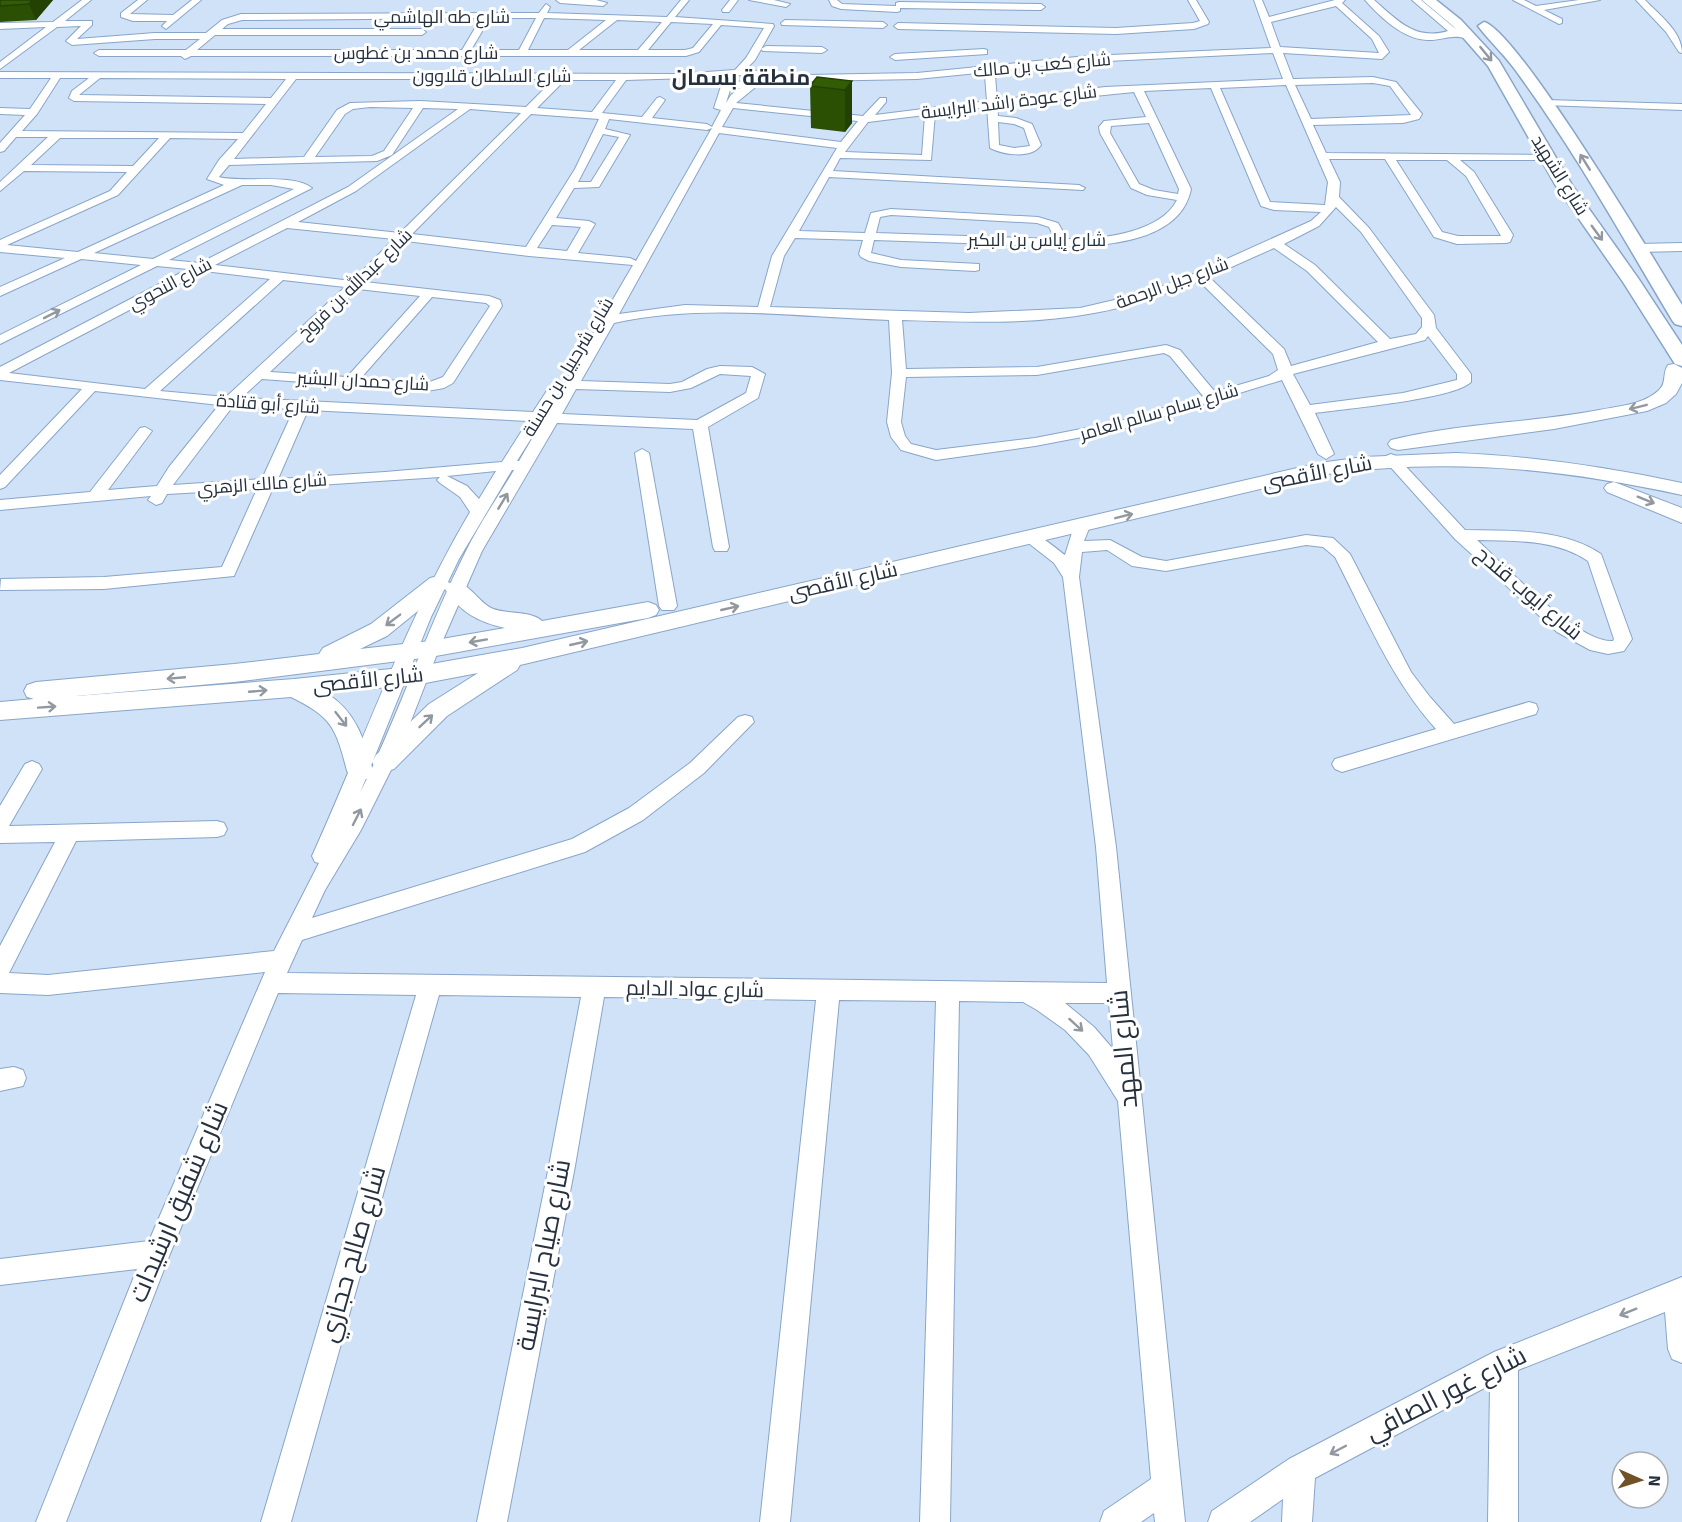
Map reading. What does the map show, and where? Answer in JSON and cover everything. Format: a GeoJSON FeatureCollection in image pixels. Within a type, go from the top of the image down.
{"type":"FeatureCollection","features":[{"type":"Feature","properties":{"kind":"highway","name":"شارع الشهيد"},"geometry":{"type":"LineString","coordinates":[[1428,0],[1470,36],[1498,71],[1572,198],[1632,282],[1637,309],[1679,370]]}},
{"type":"Feature","properties":{"kind":"highway","name":"شارع الشهيد"},"geometry":{"type":"LineString","coordinates":[[1448,0],[1470,15],[1505,46],[1546,103],[1638,248],[1675,301],[1682,320]]}},
{"type":"Feature","properties":{"kind":"main road"},"geometry":{"type":"LineString","coordinates":[[1395,452],[1449,435],[1565,422],[1645,405],[1667,393],[1679,370]]}},
{"type":"Feature","properties":{"kind":"main road","name":"شارع الأقصى"},"geometry":{"type":"LineString","coordinates":[[0,693],[305,665],[418,651],[556,627],[668,606],[1026,524],[1246,470],[1326,454],[1538,448],[1602,456],[1682,474]]}},
{"type":"Feature","properties":{"kind":"main road","name":"شارع الأقصى"},"geometry":{"type":"LineString","coordinates":[[0,711],[294,688],[420,675],[522,656],[1395,452],[1432,458],[1509,462],[1610,474],[1682,489]]}},
{"type":"Feature","properties":{"kind":"main road"},"geometry":{"type":"LineString","coordinates":[[1509,462],[1602,484],[1632,494],[1682,516]]}},
{"type":"Feature","properties":{"kind":"main road"},"geometry":{"type":"LineString","coordinates":[[305,665],[361,641],[447,586],[466,604],[487,616],[556,627]]}},
{"type":"Feature","properties":{"kind":"main road"},"geometry":{"type":"LineString","coordinates":[[385,762],[438,710],[522,656]]}},
{"type":"Feature","properties":{"kind":"main road"},"geometry":{"type":"LineString","coordinates":[[294,688],[327,704],[342,719],[350,733],[360,771]]}},
{"type":"Feature","properties":{"kind":"street"},"geometry":{"type":"LineString","coordinates":[[0,66],[87,0]]}},
{"type":"Feature","properties":{"kind":"street"},"geometry":{"type":"LineString","coordinates":[[143,0],[124,15],[133,18],[176,18]]}},
{"type":"Feature","properties":{"kind":"street"},"geometry":{"type":"LineString","coordinates":[[155,36],[197,0]]}},
{"type":"Feature","properties":{"kind":"street"},"geometry":{"type":"LineString","coordinates":[[560,0],[604,1]]}},
{"type":"Feature","properties":{"kind":"street"},"geometry":{"type":"LineString","coordinates":[[640,53],[685,0]]}},
{"type":"Feature","properties":{"kind":"street"},"geometry":{"type":"LineString","coordinates":[[726,10],[734,0]]}},
{"type":"Feature","properties":{"kind":"street"},"geometry":{"type":"LineString","coordinates":[[753,0],[787,2]]}},
{"type":"Feature","properties":{"kind":"street","name":"شارع شرحبيل بن حسنة"},"geometry":{"type":"LineString","coordinates":[[418,651],[479,514],[552,418],[572,385],[711,128],[731,77],[750,60],[796,0]]}},
{"type":"Feature","properties":{"kind":"street"},"geometry":{"type":"LineString","coordinates":[[833,0],[835,4],[841,6],[898,16],[929,27],[1068,30],[1122,44],[1203,24],[1192,0]]}},
{"type":"Feature","properties":{"kind":"street"},"geometry":{"type":"LineString","coordinates":[[1033,0],[1050,15]]}},
{"type":"Feature","properties":{"kind":"street"},"geometry":{"type":"LineString","coordinates":[[1266,21],[1288,13],[1354,0]]}},
{"type":"Feature","properties":{"kind":"street"},"geometry":{"type":"LineString","coordinates":[[1369,0],[1412,36],[1423,38],[1454,32],[1470,36]]}},
{"type":"Feature","properties":{"kind":"street"},"geometry":{"type":"LineString","coordinates":[[1416,0],[1454,32]]}},
{"type":"Feature","properties":{"kind":"street"},"geometry":{"type":"LineString","coordinates":[[1517,0],[1559,21]]}},
{"type":"Feature","properties":{"kind":"street"},"geometry":{"type":"LineString","coordinates":[[1536,9],[1596,0]]}},
{"type":"Feature","properties":{"kind":"street"},"geometry":{"type":"LineString","coordinates":[[1640,0],[1669,30],[1682,50]]}},
{"type":"Feature","properties":{"kind":"street"},"geometry":{"type":"LineString","coordinates":[[593,16],[604,1]]}},
{"type":"Feature","properties":{"kind":"street","name":"شارع شرحبيل بن حسنة"},"geometry":{"type":"LineString","coordinates":[[447,586],[474,551],[537,417],[711,128],[737,93],[756,78],[787,2]]}},
{"type":"Feature","properties":{"kind":"street","name":"شارع كعب بن مالك"},"geometry":{"type":"LineString","coordinates":[[756,78],[900,77],[1122,44],[1382,56],[1384,52],[1376,38],[1339,2]]}},
{"type":"Feature","properties":{"kind":"street"},"geometry":{"type":"LineString","coordinates":[[898,16],[962,3],[1041,7]]}},
{"type":"Feature","properties":{"kind":"street"},"geometry":{"type":"LineString","coordinates":[[1259,4],[1288,13]]}},
{"type":"Feature","properties":{"kind":"street"},"geometry":{"type":"LineString","coordinates":[[1259,4],[1289,82],[1334,182],[1332,203]]}},
{"type":"Feature","properties":{"kind":"street"},"geometry":{"type":"LineString","coordinates":[[523,52],[546,7]]}},
{"type":"Feature","properties":{"kind":"street"},"geometry":{"type":"LineString","coordinates":[[379,17],[386,8]]}},
{"type":"Feature","properties":{"kind":"street","name":"شارع طه الهاشمي"},"geometry":{"type":"LineString","coordinates":[[180,60],[228,20],[241,17],[593,16],[740,23],[884,26],[898,16]]}},
{"type":"Feature","properties":{"kind":"street"},"geometry":{"type":"LineString","coordinates":[[400,65],[432,17]]}},
{"type":"Feature","properties":{"kind":"street"},"geometry":{"type":"LineString","coordinates":[[465,53],[486,17]]}},
{"type":"Feature","properties":{"kind":"street"},"geometry":{"type":"LineString","coordinates":[[571,52],[615,17]]}},
{"type":"Feature","properties":{"kind":"street","name":"شارع محمد بن غطوس"},"geometry":{"type":"LineString","coordinates":[[99,53],[188,53],[400,65],[465,53],[686,53],[694,51],[719,22]]}},
{"type":"Feature","properties":{"kind":"street"},"geometry":{"type":"LineString","coordinates":[[1059,22],[1068,30]]}},
{"type":"Feature","properties":{"kind":"street"},"geometry":{"type":"LineString","coordinates":[[0,26],[89,23],[70,41],[72,42],[211,34],[422,32]]}},
{"type":"Feature","properties":{"kind":"street"},"geometry":{"type":"LineString","coordinates":[[890,45],[900,77]]}},
{"type":"Feature","properties":{"kind":"street"},"geometry":{"type":"LineString","coordinates":[[9,47],[26,47]]}},
{"type":"Feature","properties":{"kind":"street"},"geometry":{"type":"LineString","coordinates":[[766,49],[822,50]]}},
{"type":"Feature","properties":{"kind":"street"},"geometry":{"type":"LineString","coordinates":[[895,57],[984,52]]}},
{"type":"Feature","properties":{"kind":"street","name":"شارع السلطان قلاوون"},"geometry":{"type":"LineString","coordinates":[[0,76],[306,76],[400,65],[564,75],[731,77]]}},
{"type":"Feature","properties":{"kind":"street","name":"شارع السلطان قلاوون"},"geometry":{"type":"LineString","coordinates":[[0,76],[169,71],[292,76]]}},
{"type":"Feature","properties":{"kind":"street","name":"شارع عبدالله بن فروخ"},"geometry":{"type":"LineString","coordinates":[[158,495],[174,470],[229,402],[356,284],[564,75]]}},
{"type":"Feature","properties":{"kind":"street"},"geometry":{"type":"LineString","coordinates":[[292,76],[212,179],[239,183],[271,182],[341,195]]}},
{"type":"Feature","properties":{"kind":"street"},"geometry":{"type":"LineString","coordinates":[[990,76],[994,102],[993,119]]}},
{"type":"Feature","properties":{"kind":"street"},"geometry":{"type":"LineString","coordinates":[[0,149],[33,111],[56,77]]}},
{"type":"Feature","properties":{"kind":"street"},"geometry":{"type":"LineString","coordinates":[[96,77],[75,93],[74,98],[271,101]]}},
{"type":"Feature","properties":{"kind":"street"},"geometry":{"type":"LineString","coordinates":[[529,252],[600,131],[600,116],[623,77]]}},
{"type":"Feature","properties":{"kind":"street"},"geometry":{"type":"LineString","coordinates":[[731,77],[742,85],[756,78]]}},
{"type":"Feature","properties":{"kind":"street"},"geometry":{"type":"LineString","coordinates":[[731,77],[756,78]]}},
{"type":"Feature","properties":{"kind":"street","name":"شارع عودة راشد البرايسة"},"geometry":{"type":"LineString","coordinates":[[729,105],[805,127],[1050,95],[1214,85],[1385,81],[1398,88],[1417,114],[1415,117],[1403,120],[1308,122]]}},
{"type":"Feature","properties":{"kind":"street"},"geometry":{"type":"LineString","coordinates":[[1214,85],[1263,202],[1271,207],[1332,203],[1354,216],[1429,318],[1429,328],[1464,374],[1464,382],[1455,386],[1403,397],[1306,410]]}},
{"type":"Feature","properties":{"kind":"street"},"geometry":{"type":"LineString","coordinates":[[1138,89],[1154,120],[1182,182],[1184,198],[1151,193],[1135,186],[1105,133],[1104,127],[1108,123],[1154,120]]}},
{"type":"Feature","properties":{"kind":"street"},"geometry":{"type":"LineString","coordinates":[[645,120],[660,100]]}},
{"type":"Feature","properties":{"kind":"street"},"geometry":{"type":"LineString","coordinates":[[763,311],[778,256],[840,151],[864,119],[883,100]]}},
{"type":"Feature","properties":{"kind":"street"},"geometry":{"type":"LineString","coordinates":[[1546,103],[1682,107]]}},
{"type":"Feature","properties":{"kind":"street"},"geometry":{"type":"LineString","coordinates":[[307,161],[345,109],[370,104],[468,106],[645,120],[711,128],[805,127],[840,151],[927,158],[930,111]]}},
{"type":"Feature","properties":{"kind":"street"},"geometry":{"type":"LineString","coordinates":[[223,162],[364,160],[382,156],[392,148],[420,104]]}},
{"type":"Feature","properties":{"kind":"street","name":"شارع النحوي"},"geometry":{"type":"LineString","coordinates":[[0,374],[341,195],[380,171],[468,106]]}},
{"type":"Feature","properties":{"kind":"street"},"geometry":{"type":"LineString","coordinates":[[0,111],[33,111]]}},
{"type":"Feature","properties":{"kind":"street"},"geometry":{"type":"LineString","coordinates":[[570,185],[595,185],[625,136],[622,133],[600,131]]}},
{"type":"Feature","properties":{"kind":"street"},"geometry":{"type":"LineString","coordinates":[[14,134],[244,136]]}},
{"type":"Feature","properties":{"kind":"street"},"geometry":{"type":"LineString","coordinates":[[0,188],[57,135]]}},
{"type":"Feature","properties":{"kind":"street"},"geometry":{"type":"LineString","coordinates":[[0,246],[114,193],[167,136]]}},
{"type":"Feature","properties":{"kind":"street"},"geometry":{"type":"LineString","coordinates":[[1323,155],[1547,157]]}},
{"type":"Feature","properties":{"kind":"street"},"geometry":{"type":"LineString","coordinates":[[1323,155],[1344,155]]}},
{"type":"Feature","properties":{"kind":"street"},"geometry":{"type":"LineString","coordinates":[[1388,156],[1438,234],[1457,240],[1506,239],[1507,235],[1470,174],[1449,156]]}},
{"type":"Feature","properties":{"kind":"street"},"geometry":{"type":"LineString","coordinates":[[22,168],[135,169]]}},
{"type":"Feature","properties":{"kind":"street"},"geometry":{"type":"LineString","coordinates":[[826,174],[1079,188]]}},
{"type":"Feature","properties":{"kind":"street"},"geometry":{"type":"LineString","coordinates":[[0,292],[239,183]]}},
{"type":"Feature","properties":{"kind":"street"},"geometry":{"type":"LineString","coordinates":[[0,340],[151,263],[314,190]]}},
{"type":"Feature","properties":{"kind":"street","name":"شارع إياس بن البكير"},"geometry":{"type":"LineString","coordinates":[[791,234],[1099,243],[1132,235],[1167,219],[1177,211],[1184,198]]}},
{"type":"Feature","properties":{"kind":"street","name":"شارع جبل الرحمة"},"geometry":{"type":"LineString","coordinates":[[622,295],[641,305],[668,310],[895,316],[1015,316],[1078,312],[1141,297],[1275,243],[1311,227],[1332,203]]}},
{"type":"Feature","properties":{"kind":"street"},"geometry":{"type":"LineString","coordinates":[[975,267],[878,261],[865,254],[875,215],[891,212],[1038,220],[1054,225],[1063,243]]}},
{"type":"Feature","properties":{"kind":"street"},"geometry":{"type":"LineString","coordinates":[[548,221],[589,224],[570,256]]}},
{"type":"Feature","properties":{"kind":"street"},"geometry":{"type":"LineString","coordinates":[[286,224],[630,262]]}},
{"type":"Feature","properties":{"kind":"street"},"geometry":{"type":"LineString","coordinates":[[1275,243],[1311,268],[1387,344]]}},
{"type":"Feature","properties":{"kind":"street","name":"شارع حمدان البشير"},"geometry":{"type":"LineString","coordinates":[[0,246],[489,300],[496,306],[448,380],[439,385],[427,387],[260,375]]}},
{"type":"Feature","properties":{"kind":"street"},"geometry":{"type":"LineString","coordinates":[[1638,248],[1682,247]]}},
{"type":"Feature","properties":{"kind":"street"},"geometry":{"type":"LineString","coordinates":[[1200,275],[1279,352],[1283,359],[1285,372],[1326,454]]}},
{"type":"Feature","properties":{"kind":"street"},"geometry":{"type":"LineString","coordinates":[[148,394],[280,276]]}},
{"type":"Feature","properties":{"kind":"street"},"geometry":{"type":"LineString","coordinates":[[350,382],[428,294]]}},
{"type":"Feature","properties":{"kind":"street","name":"شارع جبل الرحمة"},"geometry":{"type":"LineString","coordinates":[[608,320],[668,310]]}},
{"type":"Feature","properties":{"kind":"street","name":"شارع بسام سالم العامر"},"geometry":{"type":"LineString","coordinates":[[895,316],[899,373],[894,422],[898,437],[906,447],[936,455],[1083,434],[1119,426],[1274,379],[1285,372],[1420,337],[1429,328]]}},
{"type":"Feature","properties":{"kind":"street"},"geometry":{"type":"LineString","coordinates":[[899,373],[1037,371],[1166,349],[1175,353],[1212,398]]}},
{"type":"Feature","properties":{"kind":"street"},"geometry":{"type":"LineString","coordinates":[[552,418],[700,425],[753,395],[758,375],[752,371],[720,370],[686,385],[670,388],[572,385]]}},
{"type":"Feature","properties":{"kind":"street","name":"شارع أبو قتادة"},"geometry":{"type":"LineString","coordinates":[[0,374],[148,394],[229,402],[537,417]]}},
{"type":"Feature","properties":{"kind":"street"},"geometry":{"type":"LineString","coordinates":[[0,484],[92,386]]}},
{"type":"Feature","properties":{"kind":"street"},"geometry":{"type":"LineString","coordinates":[[1,585],[104,583],[228,572],[302,407]]}},
{"type":"Feature","properties":{"kind":"street"},"geometry":{"type":"LineString","coordinates":[[700,425],[721,547]]}},
{"type":"Feature","properties":{"kind":"street"},"geometry":{"type":"LineString","coordinates":[[95,496],[145,430]]}},
{"type":"Feature","properties":{"kind":"street","name":"شارع أيوب قندح"},"geometry":{"type":"LineString","coordinates":[[1395,452],[1461,535],[1576,638],[1608,648],[1618,647],[1623,639],[1595,558],[1586,549],[1568,544],[1522,538],[1461,535]]}},
{"type":"Feature","properties":{"kind":"street"},"geometry":{"type":"LineString","coordinates":[[642,453],[668,606]]}},
{"type":"Feature","properties":{"kind":"street","name":"شارع مالك الزهري"},"geometry":{"type":"LineString","coordinates":[[0,505],[95,496],[158,495],[189,489],[264,488],[479,468],[514,467]]}},
{"type":"Feature","properties":{"kind":"street","name":"شارع مالك الزهري"},"geometry":{"type":"LineString","coordinates":[[0,513],[158,495],[445,480],[514,467]]}},
{"type":"Feature","properties":{"kind":"street"},"geometry":{"type":"LineString","coordinates":[[174,470],[189,489]]}},
{"type":"Feature","properties":{"kind":"street"},"geometry":{"type":"LineString","coordinates":[[445,480],[465,492],[472,499],[479,514]]}},
{"type":"Feature","properties":{"kind":"street","name":"شارع المهد"},"geometry":{"type":"LineString","coordinates":[[1082,526],[1074,547],[1071,577],[1106,847],[1118,993],[1170,1522]]}},
{"type":"Feature","properties":{"kind":"street"},"geometry":{"type":"LineString","coordinates":[[1030,538],[1060,559],[1071,577]]}},
{"type":"Feature","properties":{"kind":"street"},"geometry":{"type":"LineString","coordinates":[[1074,547],[1110,545],[1138,562],[1166,566],[1306,540],[1320,540],[1334,545],[1342,554],[1404,675],[1423,702],[1449,731]]}},
{"type":"Feature","properties":{"kind":"street","name":"شارع شفيق ارشيدات"},"geometry":{"type":"LineString","coordinates":[[51,1522],[157,1253],[293,933],[316,885],[354,824],[385,762],[420,675],[418,651]]}},
{"type":"Feature","properties":{"kind":"street","name":"شارع شفيق ارشيدات"},"geometry":{"type":"LineString","coordinates":[[316,885],[320,860],[360,771],[396,677],[418,651]]}},
{"type":"Feature","properties":{"kind":"street"},"geometry":{"type":"LineString","coordinates":[[1342,764],[1529,709]]}},
{"type":"Feature","properties":{"kind":"street"},"geometry":{"type":"LineString","coordinates":[[293,933],[578,846],[636,814],[697,768],[745,722]]}},
{"type":"Feature","properties":{"kind":"street"},"geometry":{"type":"LineString","coordinates":[[0,824],[32,769]]}},
{"type":"Feature","properties":{"kind":"street"},"geometry":{"type":"LineString","coordinates":[[0,835],[217,829]]}},
{"type":"Feature","properties":{"kind":"street"},"geometry":{"type":"LineString","coordinates":[[0,968],[70,833]]}},
{"type":"Feature","properties":{"kind":"street","name":"شارع عواد الدايم"},"geometry":{"type":"LineString","coordinates":[[0,983],[48,984],[277,971],[430,985],[1118,993]]}},
{"type":"Feature","properties":{"kind":"street","name":"شارع صالح حجازي"},"geometry":{"type":"LineString","coordinates":[[276,1522],[430,985]]}},
{"type":"Feature","properties":{"kind":"street","name":"شارع صياح البرايسة"},"geometry":{"type":"LineString","coordinates":[[492,1522],[562,1166],[594,988]]}},
{"type":"Feature","properties":{"kind":"street"},"geometry":{"type":"LineString","coordinates":[[775,1522],[828,990]]}},
{"type":"Feature","properties":{"kind":"street"},"geometry":{"type":"LineString","coordinates":[[935,1522],[948,992]]}},
{"type":"Feature","properties":{"kind":"street"},"geometry":{"type":"LineString","coordinates":[[1028,992],[1061,1012],[1090,1038],[1113,1070],[1129,1107]]}},
{"type":"Feature","properties":{"kind":"street"},"geometry":{"type":"LineString","coordinates":[[0,1272],[157,1253]]}},
{"type":"Feature","properties":{"kind":"street"},"geometry":{"type":"LineString","coordinates":[[1679,1292],[1682,1349]]}},
{"type":"Feature","properties":{"kind":"street","name":"شارع غور الصافي"},"geometry":{"type":"LineString","coordinates":[[1223,1522],[1300,1470],[1504,1362],[1679,1292]]}},
{"type":"Feature","properties":{"kind":"street"},"geometry":{"type":"LineString","coordinates":[[1503,1522],[1504,1362]]}},
{"type":"Feature","properties":{"kind":"street"},"geometry":{"type":"LineString","coordinates":[[1297,1522],[1300,1470]]}},
{"type":"Feature","properties":{"kind":"street"},"geometry":{"type":"LineString","coordinates":[[1115,1522],[1166,1487]]}},
{"type":"Feature","properties":{"kind":"building"},"geometry":{"type":"Polygon","coordinates":[[[0,0],[32,0],[29,4],[0,6],[0,0]]]}},
{"type":"Feature","properties":{"kind":"building"},"geometry":{"type":"Polygon","coordinates":[[[817,77],[852,81],[845,90],[810,86],[817,77]]]}},
{"type":"Feature","properties":{"kind":"district","name":"منطقة بسمان"},"geometry":{"type":"Point","coordinates":[741,77]}}]}
